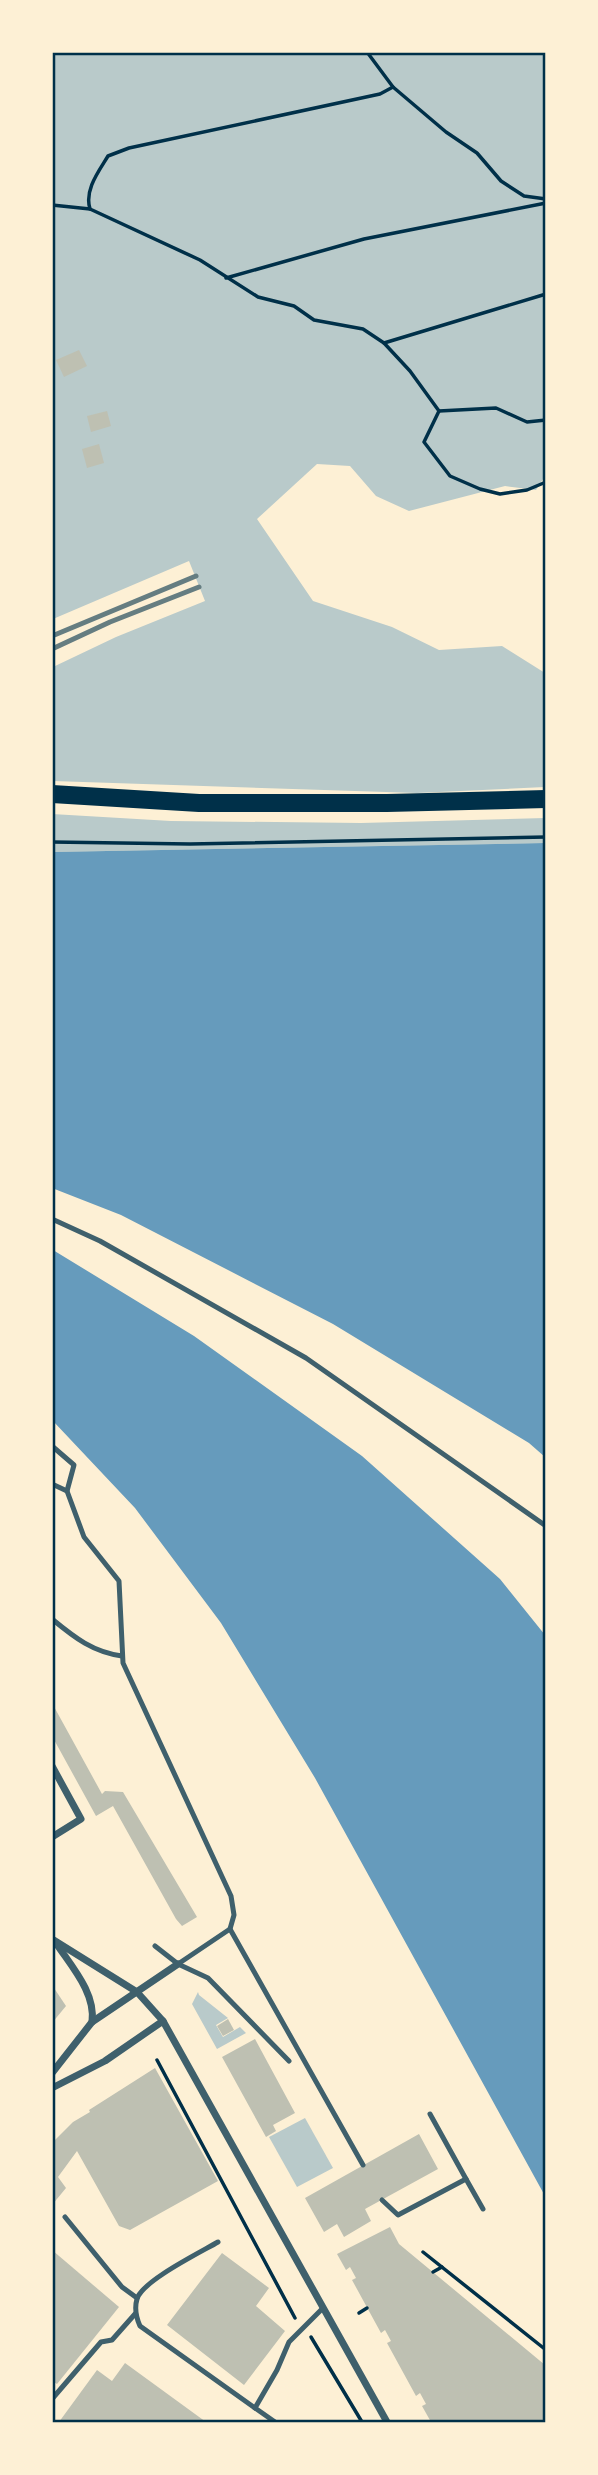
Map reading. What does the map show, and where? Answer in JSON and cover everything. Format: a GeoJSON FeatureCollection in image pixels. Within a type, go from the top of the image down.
{"type":"FeatureCollection","features":[{"type":"Feature","properties":{"kind":"main road"},"geometry":{"type":"LineString","coordinates":[[52,794],[199,803],[387,803],[545,799]]}},
{"type":"Feature","properties":{"kind":"street"},"geometry":{"type":"LineString","coordinates":[[52,1766],[81,1819],[52,1837]]}},
{"type":"Feature","properties":{"kind":"street"},"geometry":{"type":"LineString","coordinates":[[53,1939],[137,1992],[163,2021],[387,2423]]}},
{"type":"Feature","properties":{"kind":"street"},"geometry":{"type":"LineString","coordinates":[[53,1939],[86,1990],[93,2011],[92,2022]]}},
{"type":"Feature","properties":{"kind":"street"},"geometry":{"type":"LineString","coordinates":[[52,2073],[92,2022],[178,1964]]}},
{"type":"Feature","properties":{"kind":"street"},"geometry":{"type":"LineString","coordinates":[[52,2088],[105,2061],[163,2021]]}},
{"type":"Feature","properties":{"kind":"lane"},"geometry":{"type":"LineString","coordinates":[[52,1219],[100,1241],[306,1358],[545,1526]]}},
{"type":"Feature","properties":{"kind":"lane"},"geometry":{"type":"LineString","coordinates":[[52,1446],[74,1465],[67,1491],[84,1537],[120,1581],[122,1663],[231,1896],[234,1915],[230,1930],[178,1964]]}},
{"type":"Feature","properties":{"kind":"lane"},"geometry":{"type":"LineString","coordinates":[[52,1484],[67,1491]]}},
{"type":"Feature","properties":{"kind":"lane"},"geometry":{"type":"LineString","coordinates":[[52,1619],[81,1643],[104,1653],[122,1656]]}},
{"type":"Feature","properties":{"kind":"lane"},"geometry":{"type":"LineString","coordinates":[[230,1930],[363,2165]]}},
{"type":"Feature","properties":{"kind":"lane"},"geometry":{"type":"LineString","coordinates":[[155,1947],[178,1964],[208,1978],[289,2061]]}},
{"type":"Feature","properties":{"kind":"lane"},"geometry":{"type":"LineString","coordinates":[[429,2114],[483,2209]]}},
{"type":"Feature","properties":{"kind":"lane"},"geometry":{"type":"LineString","coordinates":[[382,2200],[398,2215],[466,2179]]}},
{"type":"Feature","properties":{"kind":"lane"},"geometry":{"type":"LineString","coordinates":[[65,2217],[122,2287],[137,2298]]}},
{"type":"Feature","properties":{"kind":"lane"},"geometry":{"type":"LineString","coordinates":[[218,2242],[170,2269],[142,2289],[137,2298],[135,2314],[140,2326],[275,2423]]}},
{"type":"Feature","properties":{"kind":"lane"},"geometry":{"type":"LineString","coordinates":[[255,2408],[278,2370],[289,2342],[322,2309]]}},
{"type":"Feature","properties":{"kind":"lane"},"geometry":{"type":"LineString","coordinates":[[52,2399],[57,2397],[101,2342],[112,2340],[135,2314]]}},
{"type":"Feature","properties":{"kind":"path"},"geometry":{"type":"LineString","coordinates":[[367,52],[393,88],[446,132],[477,153],[501,181],[524,196],[545,201]]}},
{"type":"Feature","properties":{"kind":"path"},"geometry":{"type":"LineString","coordinates":[[90,209],[90,189],[108,156],[129,148],[380,94],[393,88]]}},
{"type":"Feature","properties":{"kind":"path"},"geometry":{"type":"LineString","coordinates":[[226,278],[364,239],[545,201]]}},
{"type":"Feature","properties":{"kind":"path"},"geometry":{"type":"LineString","coordinates":[[52,205],[90,209],[200,260],[258,297],[294,306],[314,320],[363,329],[384,343],[410,371],[439,411]]}},
{"type":"Feature","properties":{"kind":"path"},"geometry":{"type":"LineString","coordinates":[[384,343],[545,294]]}},
{"type":"Feature","properties":{"kind":"path"},"geometry":{"type":"LineString","coordinates":[[439,411],[496,408],[527,422],[545,420]]}},
{"type":"Feature","properties":{"kind":"path"},"geometry":{"type":"LineString","coordinates":[[439,411],[424,442],[450,476],[500,494],[527,490],[545,482]]}},
{"type":"Feature","properties":{"kind":"path"},"geometry":{"type":"LineString","coordinates":[[52,842],[190,844],[545,837]]}},
{"type":"Feature","properties":{"kind":"path"},"geometry":{"type":"LineString","coordinates":[[157,2060],[296,2320],[305,2326],[362,2423]]}},
{"type":"Feature","properties":{"kind":"path"},"geometry":{"type":"LineString","coordinates":[[423,2252],[545,2350]]}},
{"type":"Feature","properties":{"kind":"path"},"geometry":{"type":"LineString","coordinates":[[433,2272],[442,2267]]}},
{"type":"Feature","properties":{"kind":"path"},"geometry":{"type":"LineString","coordinates":[[359,2313],[367,2308]]}},
{"type":"Feature","properties":{"kind":"shaded area"},"geometry":{"type":"Polygon","coordinates":[[[52,53],[545,53],[545,476],[536,490],[505,486],[409,511],[376,496],[350,466],[317,464],[257,519],[313,601],[392,627],[439,650],[502,646],[545,673],[545,787],[417,793],[53,781],[53,667],[116,637],[205,601],[189,561],[53,619],[52,53]]]}},
{"type":"Feature","properties":{"kind":"shaded area"},"geometry":{"type":"Polygon","coordinates":[[[52,814],[171,821],[361,823],[545,818],[545,843],[53,852],[52,814]]]}},
{"type":"Feature","properties":{"kind":"shaded area"},"geometry":{"type":"Polygon","coordinates":[[[198,1992],[228,2018],[216,2025],[223,2037],[240,2027],[246,2033],[217,2049],[192,2004],[198,1992]]]}},
{"type":"Feature","properties":{"kind":"shaded area"},"geometry":{"type":"Polygon","coordinates":[[[305,2118],[333,2168],[297,2187],[269,2137],[305,2118]]]}},
{"type":"Feature","properties":{"kind":"water"},"geometry":{"type":"Polygon","coordinates":[[[546,843],[545,1457],[529,1443],[333,1324],[121,1215],[52,1188],[53,852],[546,843]]]}},
{"type":"Feature","properties":{"kind":"water"},"geometry":{"type":"Polygon","coordinates":[[[53,1250],[194,1336],[362,1456],[500,1579],[545,1635],[545,2196],[315,1778],[221,1623],[135,1508],[53,1421],[53,1250]]]}},
{"type":"Feature","properties":{"kind":"building"},"geometry":{"type":"Polygon","coordinates":[[[79,350],[87,366],[64,377],[56,360],[79,350]]]}},
{"type":"Feature","properties":{"kind":"building"},"geometry":{"type":"Polygon","coordinates":[[[107,411],[111,426],[91,432],[87,416],[107,411]]]}},
{"type":"Feature","properties":{"kind":"building"},"geometry":{"type":"Polygon","coordinates":[[[99,444],[104,463],[87,468],[82,449],[99,444]]]}},
{"type":"Feature","properties":{"kind":"building"},"geometry":{"type":"Polygon","coordinates":[[[52,1703],[102,1794],[105,1791],[123,1792],[197,1917],[182,1926],[176,1919],[113,1806],[96,1816],[52,1736],[52,1703]]]}},
{"type":"Feature","properties":{"kind":"building"},"geometry":{"type":"Polygon","coordinates":[[[52,1985],[66,2006],[52,2023],[52,1985]]]}},
{"type":"Feature","properties":{"kind":"building"},"geometry":{"type":"Polygon","coordinates":[[[228,2019],[234,2030],[223,2036],[217,2026],[228,2019]]]}},
{"type":"Feature","properties":{"kind":"building"},"geometry":{"type":"Polygon","coordinates":[[[255,2039],[295,2113],[273,2125],[276,2131],[266,2137],[222,2057],[255,2039]]]}},
{"type":"Feature","properties":{"kind":"building"},"geometry":{"type":"Polygon","coordinates":[[[155,2068],[218,2181],[130,2230],[119,2226],[77,2151],[58,2177],[66,2188],[52,2205],[52,2143],[73,2122],[90,2112],[89,2110],[155,2068]]]}},
{"type":"Feature","properties":{"kind":"building"},"geometry":{"type":"Polygon","coordinates":[[[419,2134],[438,2169],[365,2209],[371,2221],[344,2237],[337,2224],[324,2232],[305,2198],[419,2134]]]}},
{"type":"Feature","properties":{"kind":"building"},"geometry":{"type":"Polygon","coordinates":[[[390,2227],[399,2244],[545,2365],[545,2422],[431,2422],[422,2406],[426,2404],[420,2393],[416,2396],[387,2343],[391,2341],[385,2330],[381,2333],[352,2280],[356,2278],[350,2267],[346,2270],[337,2254],[390,2227]]]}},
{"type":"Feature","properties":{"kind":"building"},"geometry":{"type":"Polygon","coordinates":[[[52,2250],[119,2307],[57,2384],[52,2381],[52,2250]]]}},
{"type":"Feature","properties":{"kind":"building"},"geometry":{"type":"Polygon","coordinates":[[[222,2253],[269,2288],[256,2306],[285,2331],[244,2385],[167,2325],[222,2253]]]}},
{"type":"Feature","properties":{"kind":"building"},"geometry":{"type":"Polygon","coordinates":[[[125,2363],[206,2422],[59,2422],[97,2370],[112,2381],[125,2363]]]}},
{"type":"Feature","properties":{"kind":"railway"},"geometry":{"type":"LineString","coordinates":[[52,636],[196,576]]}},
{"type":"Feature","properties":{"kind":"railway"},"geometry":{"type":"LineString","coordinates":[[52,649],[110,622],[199,587]]}}]}
